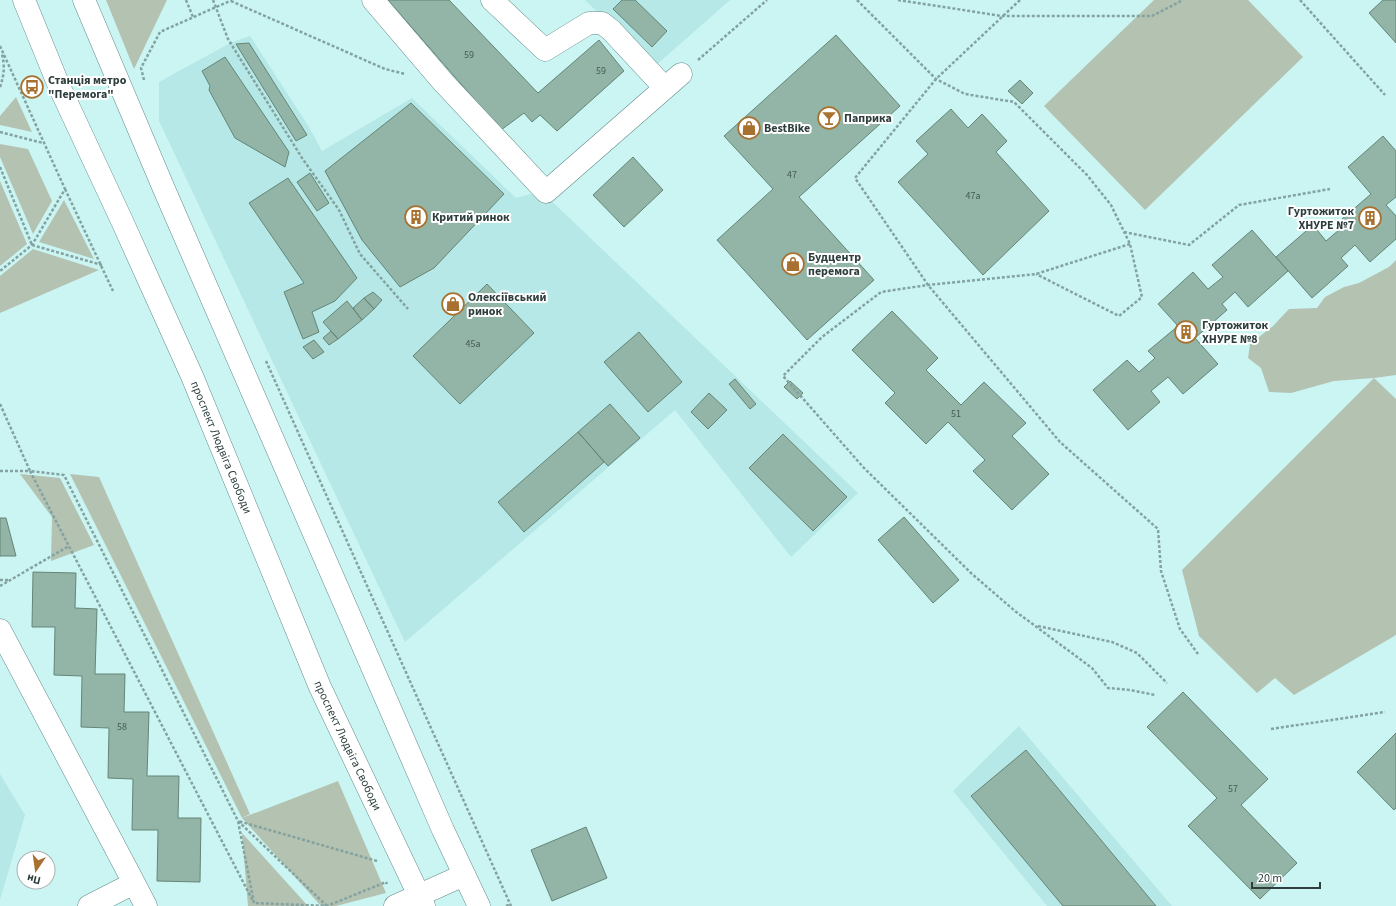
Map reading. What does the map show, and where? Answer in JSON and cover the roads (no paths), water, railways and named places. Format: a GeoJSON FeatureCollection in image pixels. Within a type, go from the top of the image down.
{"type":"FeatureCollection","features":[{"type":"Feature","properties":{"kind":"main road"},"geometry":{"type":"LineString","coordinates":[[13,0],[44,48]]}},
{"type":"Feature","properties":{"kind":"main road","name":"проспект Людвіга Свободи"},"geometry":{"type":"LineString","coordinates":[[24,0],[59,86],[192,376],[320,687],[422,901]]}},
{"type":"Feature","properties":{"kind":"main road"},"geometry":{"type":"LineString","coordinates":[[84,0],[164,189],[478,906]]}},
{"type":"Feature","properties":{"kind":"main road"},"geometry":{"type":"LineString","coordinates":[[373,0],[442,82],[546,192],[673,81],[602,23],[589,23],[545,50],[492,0]]}},
{"type":"Feature","properties":{"kind":"main road"},"geometry":{"type":"LineString","coordinates":[[0,630],[146,906]]}},
{"type":"Feature","properties":{"kind":"main road"},"geometry":{"type":"LineString","coordinates":[[396,906],[422,901],[464,875]]}},
{"type":"Feature","properties":{"kind":"main road"},"geometry":{"type":"LineString","coordinates":[[88,906],[134,883]]}},
{"type":"Feature","properties":{"kind":"place","name":"Станція метро \"Перемога\""},"geometry":{"type":"Point","coordinates":[32,87]}},
{"type":"Feature","properties":{"kind":"place","name":"Паприка"},"geometry":{"type":"Point","coordinates":[829,118]}},
{"type":"Feature","properties":{"kind":"place","name":"BestBike"},"geometry":{"type":"Point","coordinates":[749,128]}},
{"type":"Feature","properties":{"kind":"place","name":"Критий ринок"},"geometry":{"type":"Point","coordinates":[416,217]}},
{"type":"Feature","properties":{"kind":"place","name":"Гуртожиток ХНУРЕ №7"},"geometry":{"type":"Point","coordinates":[1370,218]}},
{"type":"Feature","properties":{"kind":"place","name":"Будцентр перемога"},"geometry":{"type":"Point","coordinates":[793,264]}},
{"type":"Feature","properties":{"kind":"place","name":"Олексіївський ринок"},"geometry":{"type":"Point","coordinates":[453,304]}},
{"type":"Feature","properties":{"kind":"place","name":"Гуртожиток ХНУРЕ №8"},"geometry":{"type":"Point","coordinates":[1186,332]}}]}
